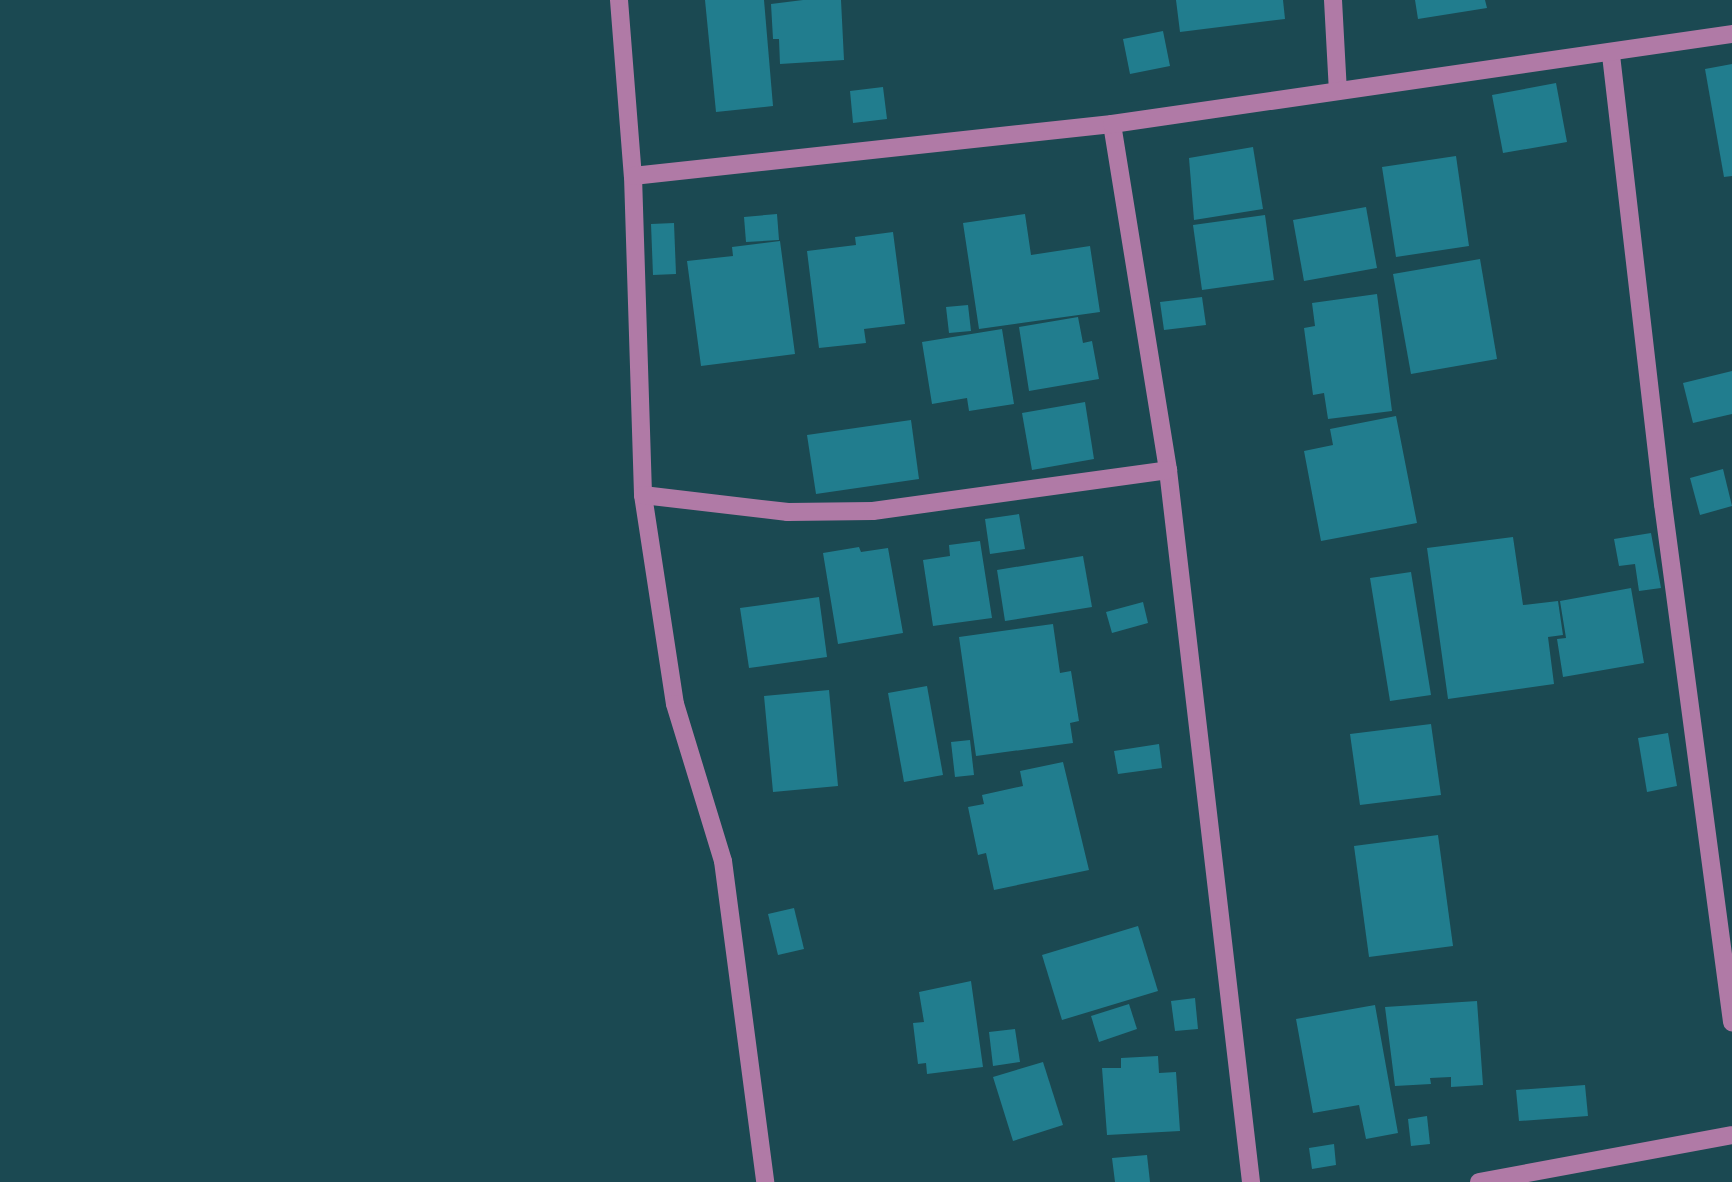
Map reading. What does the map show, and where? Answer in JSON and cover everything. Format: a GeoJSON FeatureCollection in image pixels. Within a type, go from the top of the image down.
{"type":"FeatureCollection","features":[{"type":"Feature","properties":{"kind":"street"},"geometry":{"type":"LineString","coordinates":[[619,0],[633,176],[643,495],[675,704],[723,861],[765,1182]]}},
{"type":"Feature","properties":{"kind":"street"},"geometry":{"type":"LineString","coordinates":[[1332,0],[1338,91]]}},
{"type":"Feature","properties":{"kind":"street"},"geometry":{"type":"LineString","coordinates":[[633,176],[1112,124],[1611,55],[1732,34]]}},
{"type":"Feature","properties":{"kind":"street"},"geometry":{"type":"LineString","coordinates":[[1611,55],[1662,504],[1732,1022]]}},
{"type":"Feature","properties":{"kind":"street"},"geometry":{"type":"LineString","coordinates":[[1112,124],[1168,470],[1251,1182]]}},
{"type":"Feature","properties":{"kind":"street"},"geometry":{"type":"LineString","coordinates":[[643,495],[788,512],[873,511],[1168,470]]}},
{"type":"Feature","properties":{"kind":"street"},"geometry":{"type":"LineString","coordinates":[[1479,1182],[1732,1135]]}},
{"type":"Feature","properties":{"kind":"building"},"geometry":{"type":"Polygon","coordinates":[[[705,0],[764,0],[773,106],[716,112],[705,0]]]}},
{"type":"Feature","properties":{"kind":"building"},"geometry":{"type":"Polygon","coordinates":[[[803,0],[841,0],[844,60],[780,64],[779,39],[773,39],[771,4],[803,0]]]}},
{"type":"Feature","properties":{"kind":"building"},"geometry":{"type":"Polygon","coordinates":[[[1176,0],[1283,0],[1285,19],[1180,32],[1176,0]]]}},
{"type":"Feature","properties":{"kind":"building"},"geometry":{"type":"Polygon","coordinates":[[[1415,0],[1485,0],[1487,8],[1418,19],[1415,0]]]}},
{"type":"Feature","properties":{"kind":"building"},"geometry":{"type":"Polygon","coordinates":[[[1163,31],[1170,66],[1130,74],[1123,39],[1163,31]]]}},
{"type":"Feature","properties":{"kind":"building"},"geometry":{"type":"Polygon","coordinates":[[[1732,64],[1732,176],[1724,177],[1705,69],[1732,64]]]}},
{"type":"Feature","properties":{"kind":"building"},"geometry":{"type":"Polygon","coordinates":[[[1556,83],[1567,142],[1503,153],[1492,95],[1556,83]]]}},
{"type":"Feature","properties":{"kind":"building"},"geometry":{"type":"Polygon","coordinates":[[[883,87],[887,119],[853,123],[850,91],[883,87]]]}},
{"type":"Feature","properties":{"kind":"building"},"geometry":{"type":"Polygon","coordinates":[[[1253,147],[1263,209],[1194,220],[1189,158],[1253,147]]]}},
{"type":"Feature","properties":{"kind":"building"},"geometry":{"type":"Polygon","coordinates":[[[1456,156],[1469,246],[1396,257],[1382,167],[1456,156]]]}},
{"type":"Feature","properties":{"kind":"building"},"geometry":{"type":"Polygon","coordinates":[[[1366,207],[1377,268],[1304,281],[1293,220],[1366,207]]]}},
{"type":"Feature","properties":{"kind":"building"},"geometry":{"type":"Polygon","coordinates":[[[777,214],[779,240],[746,242],[744,217],[777,214]]]}},
{"type":"Feature","properties":{"kind":"building"},"geometry":{"type":"Polygon","coordinates":[[[1025,214],[1031,255],[1090,246],[1100,312],[979,329],[963,223],[1025,214]]]}},
{"type":"Feature","properties":{"kind":"building"},"geometry":{"type":"Polygon","coordinates":[[[1265,215],[1274,280],[1202,290],[1193,225],[1265,215]]]}},
{"type":"Feature","properties":{"kind":"building"},"geometry":{"type":"Polygon","coordinates":[[[674,223],[676,274],[653,275],[651,224],[674,223]]]}},
{"type":"Feature","properties":{"kind":"building"},"geometry":{"type":"Polygon","coordinates":[[[893,232],[905,324],[864,329],[866,343],[819,348],[807,251],[856,245],[855,237],[893,232]]]}},
{"type":"Feature","properties":{"kind":"building"},"geometry":{"type":"Polygon","coordinates":[[[780,241],[795,354],[701,366],[687,261],[733,256],[732,247],[780,241]]]}},
{"type":"Feature","properties":{"kind":"building"},"geometry":{"type":"Polygon","coordinates":[[[1480,259],[1497,359],[1411,374],[1393,274],[1480,259]]]}},
{"type":"Feature","properties":{"kind":"building"},"geometry":{"type":"Polygon","coordinates":[[[1377,294],[1392,411],[1328,419],[1324,393],[1313,395],[1304,328],[1315,326],[1312,303],[1377,294]]]}},
{"type":"Feature","properties":{"kind":"building"},"geometry":{"type":"Polygon","coordinates":[[[1202,297],[1206,325],[1164,330],[1160,302],[1202,297]]]}},
{"type":"Feature","properties":{"kind":"building"},"geometry":{"type":"Polygon","coordinates":[[[968,305],[971,331],[949,333],[946,307],[968,305]]]}},
{"type":"Feature","properties":{"kind":"building"},"geometry":{"type":"Polygon","coordinates":[[[1078,317],[1083,343],[1092,341],[1099,379],[1029,391],[1019,327],[1078,317]]]}},
{"type":"Feature","properties":{"kind":"building"},"geometry":{"type":"Polygon","coordinates":[[[1002,329],[1014,404],[969,411],[967,398],[932,404],[922,342],[1002,329]]]}},
{"type":"Feature","properties":{"kind":"building"},"geometry":{"type":"Polygon","coordinates":[[[1732,371],[1732,414],[1693,423],[1683,383],[1732,371]]]}},
{"type":"Feature","properties":{"kind":"building"},"geometry":{"type":"Polygon","coordinates":[[[1085,402],[1094,459],[1032,470],[1022,413],[1085,402]]]}},
{"type":"Feature","properties":{"kind":"building"},"geometry":{"type":"Polygon","coordinates":[[[1396,416],[1417,523],[1321,541],[1304,451],[1333,445],[1330,429],[1396,416]]]}},
{"type":"Feature","properties":{"kind":"building"},"geometry":{"type":"Polygon","coordinates":[[[911,420],[919,479],[816,494],[807,435],[911,420]]]}},
{"type":"Feature","properties":{"kind":"building"},"geometry":{"type":"Polygon","coordinates":[[[1723,469],[1732,506],[1700,515],[1690,478],[1723,469]]]}},
{"type":"Feature","properties":{"kind":"building"},"geometry":{"type":"Polygon","coordinates":[[[1019,514],[1025,549],[990,554],[985,519],[1019,514]]]}},
{"type":"Feature","properties":{"kind":"building"},"geometry":{"type":"Polygon","coordinates":[[[1651,533],[1661,588],[1639,591],[1635,564],[1619,566],[1614,539],[1651,533]]]}},
{"type":"Feature","properties":{"kind":"building"},"geometry":{"type":"Polygon","coordinates":[[[1513,537],[1523,605],[1558,601],[1563,635],[1548,637],[1554,684],[1448,699],[1427,548],[1513,537]]]}},
{"type":"Feature","properties":{"kind":"building"},"geometry":{"type":"Polygon","coordinates":[[[980,541],[992,618],[933,626],[923,560],[950,556],[949,545],[980,541]]]}},
{"type":"Feature","properties":{"kind":"building"},"geometry":{"type":"Polygon","coordinates":[[[859,547],[861,552],[888,548],[903,633],[838,644],[823,553],[859,547]]]}},
{"type":"Feature","properties":{"kind":"building"},"geometry":{"type":"Polygon","coordinates":[[[1083,556],[1092,607],[1005,621],[997,570],[1083,556]]]}},
{"type":"Feature","properties":{"kind":"building"},"geometry":{"type":"Polygon","coordinates":[[[1411,572],[1431,695],[1390,701],[1370,578],[1411,572]]]}},
{"type":"Feature","properties":{"kind":"building"},"geometry":{"type":"Polygon","coordinates":[[[1631,588],[1644,663],[1563,677],[1557,639],[1566,638],[1560,601],[1631,588]]]}},
{"type":"Feature","properties":{"kind":"building"},"geometry":{"type":"Polygon","coordinates":[[[819,597],[827,657],[749,668],[740,608],[819,597]]]}},
{"type":"Feature","properties":{"kind":"building"},"geometry":{"type":"Polygon","coordinates":[[[1143,602],[1148,623],[1112,633],[1106,612],[1143,602]]]}},
{"type":"Feature","properties":{"kind":"building"},"geometry":{"type":"Polygon","coordinates":[[[1053,624],[1060,673],[1071,671],[1079,721],[1070,723],[1073,743],[976,756],[959,637],[1053,624]]]}},
{"type":"Feature","properties":{"kind":"building"},"geometry":{"type":"Polygon","coordinates":[[[927,686],[943,775],[904,782],[888,693],[927,686]]]}},
{"type":"Feature","properties":{"kind":"building"},"geometry":{"type":"Polygon","coordinates":[[[829,690],[838,786],[773,792],[764,696],[829,690]]]}},
{"type":"Feature","properties":{"kind":"building"},"geometry":{"type":"Polygon","coordinates":[[[1431,724],[1441,795],[1360,805],[1350,734],[1431,724]]]}},
{"type":"Feature","properties":{"kind":"building"},"geometry":{"type":"Polygon","coordinates":[[[1668,733],[1677,786],[1647,792],[1638,738],[1668,733]]]}},
{"type":"Feature","properties":{"kind":"building"},"geometry":{"type":"Polygon","coordinates":[[[970,740],[974,775],[955,777],[951,742],[970,740]]]}},
{"type":"Feature","properties":{"kind":"building"},"geometry":{"type":"Polygon","coordinates":[[[1159,744],[1162,768],[1118,774],[1114,751],[1159,744]]]}},
{"type":"Feature","properties":{"kind":"building"},"geometry":{"type":"Polygon","coordinates":[[[1063,762],[1089,870],[994,890],[986,853],[978,855],[968,807],[984,804],[982,795],[1023,786],[1020,771],[1063,762]]]}},
{"type":"Feature","properties":{"kind":"building"},"geometry":{"type":"Polygon","coordinates":[[[1438,835],[1453,946],[1369,957],[1354,846],[1438,835]]]}},
{"type":"Feature","properties":{"kind":"building"},"geometry":{"type":"Polygon","coordinates":[[[794,908],[804,949],[778,955],[768,914],[794,908]]]}},
{"type":"Feature","properties":{"kind":"building"},"geometry":{"type":"Polygon","coordinates":[[[1138,926],[1158,991],[1062,1020],[1042,955],[1138,926]]]}},
{"type":"Feature","properties":{"kind":"building"},"geometry":{"type":"Polygon","coordinates":[[[971,981],[983,1067],[927,1074],[926,1063],[918,1064],[913,1023],[924,1022],[919,992],[971,981]]]}},
{"type":"Feature","properties":{"kind":"building"},"geometry":{"type":"Polygon","coordinates":[[[1195,998],[1198,1029],[1175,1031],[1171,1001],[1195,998]]]}},
{"type":"Feature","properties":{"kind":"building"},"geometry":{"type":"Polygon","coordinates":[[[1477,1001],[1483,1085],[1451,1087],[1451,1077],[1430,1078],[1431,1084],[1395,1086],[1385,1007],[1477,1001]]]}},
{"type":"Feature","properties":{"kind":"building"},"geometry":{"type":"Polygon","coordinates":[[[1129,1004],[1137,1029],[1099,1042],[1091,1016],[1129,1004]]]}},
{"type":"Feature","properties":{"kind":"building"},"geometry":{"type":"Polygon","coordinates":[[[1375,1005],[1398,1133],[1366,1139],[1359,1105],[1313,1113],[1296,1019],[1375,1005]]]}},
{"type":"Feature","properties":{"kind":"building"},"geometry":{"type":"Polygon","coordinates":[[[1015,1029],[1020,1062],[993,1066],[989,1032],[1015,1029]]]}},
{"type":"Feature","properties":{"kind":"building"},"geometry":{"type":"Polygon","coordinates":[[[1158,1056],[1159,1073],[1176,1072],[1180,1131],[1107,1135],[1102,1068],[1121,1068],[1121,1058],[1158,1056]]]}},
{"type":"Feature","properties":{"kind":"building"},"geometry":{"type":"Polygon","coordinates":[[[1043,1062],[1063,1125],[1013,1141],[993,1077],[1043,1062]]]}},
{"type":"Feature","properties":{"kind":"building"},"geometry":{"type":"Polygon","coordinates":[[[1585,1085],[1588,1116],[1519,1121],[1516,1090],[1585,1085]]]}},
{"type":"Feature","properties":{"kind":"building"},"geometry":{"type":"Polygon","coordinates":[[[1427,1116],[1430,1144],[1411,1146],[1408,1119],[1427,1116]]]}},
{"type":"Feature","properties":{"kind":"building"},"geometry":{"type":"Polygon","coordinates":[[[1334,1144],[1336,1165],[1312,1169],[1309,1148],[1334,1144]]]}},
{"type":"Feature","properties":{"kind":"building"},"geometry":{"type":"Polygon","coordinates":[[[1147,1155],[1150,1182],[1115,1182],[1112,1158],[1147,1155]]]}}]}
